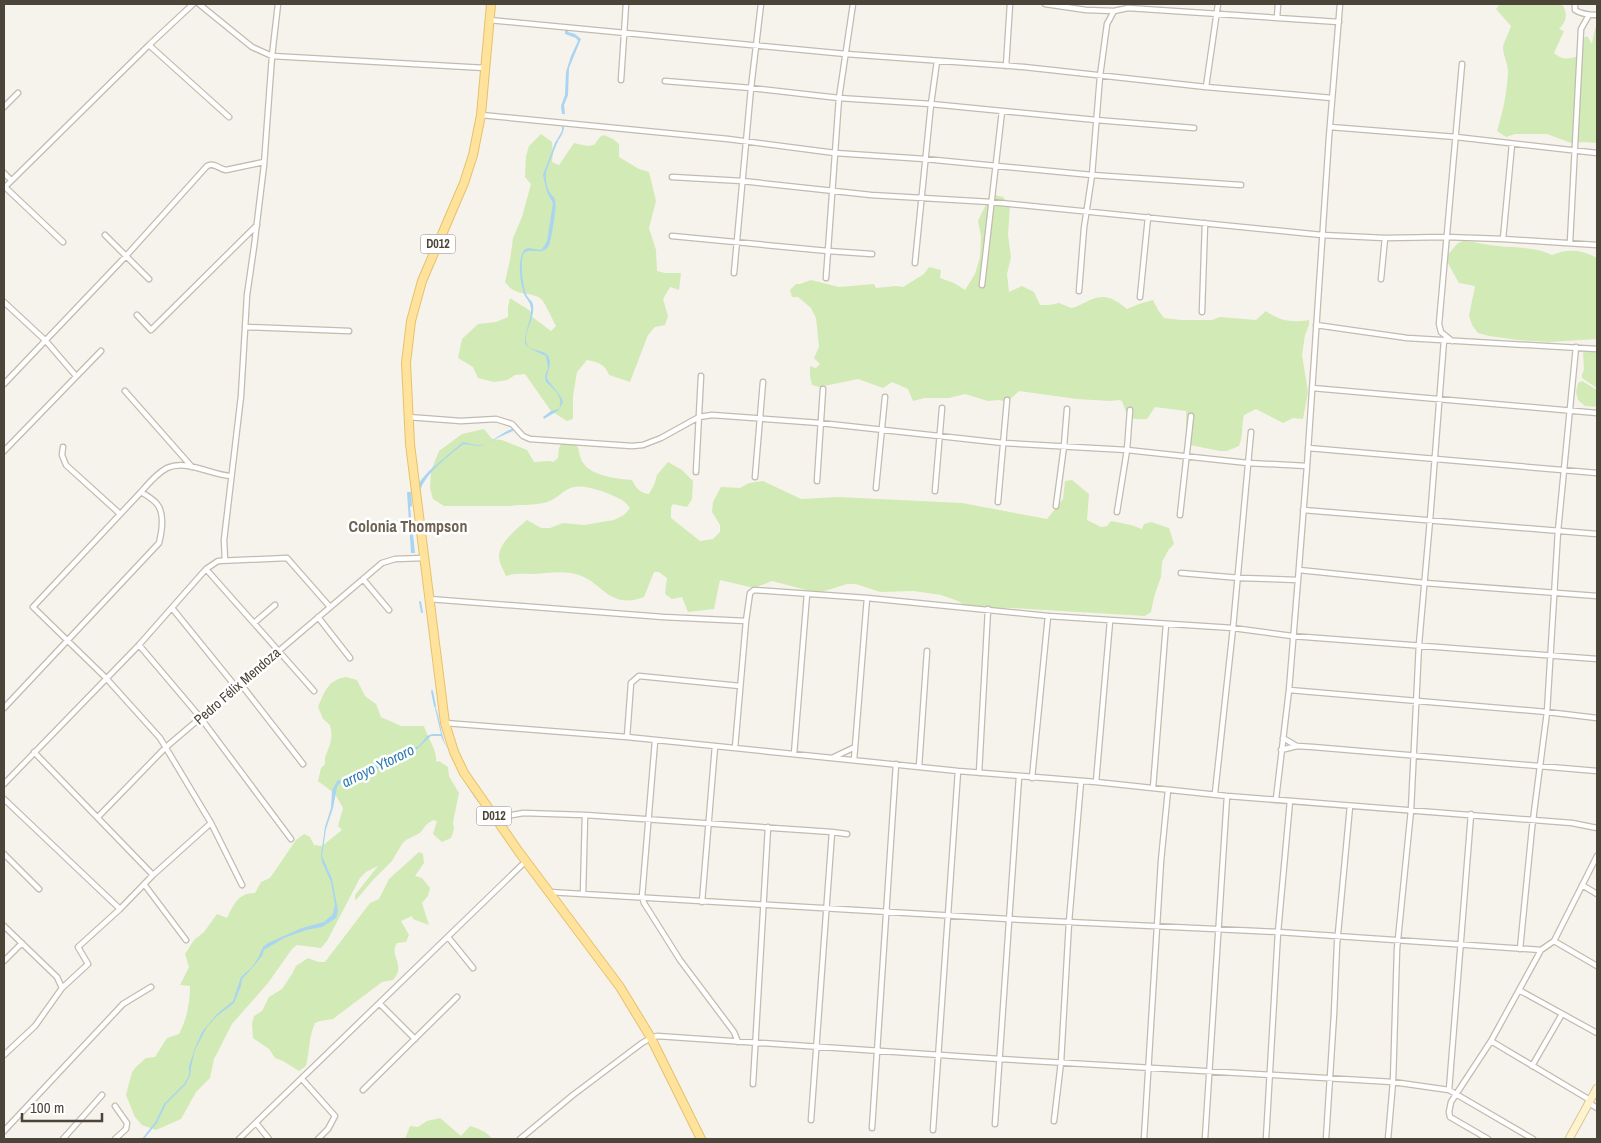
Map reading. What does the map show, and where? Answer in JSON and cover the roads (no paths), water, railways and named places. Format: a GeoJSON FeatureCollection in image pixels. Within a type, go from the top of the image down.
{"type":"FeatureCollection","features":[{"type":"Feature","properties":{"kind":"main road","name":"D012"},"geometry":{"type":"LineString","coordinates":[[491,4],[481,115],[473,155],[464,183],[422,281],[411,321],[406,363],[410,444],[445,723],[454,752],[464,773],[526,861],[620,987],[651,1038],[701,1139]]}},
{"type":"Feature","properties":{"kind":"main road"},"geometry":{"type":"LineString","coordinates":[[1570,1139],[1597,1088]]}},
{"type":"Feature","properties":{"kind":"street"},"geometry":{"type":"LineString","coordinates":[[63,242],[4,187],[193,4]]}},
{"type":"Feature","properties":{"kind":"street"},"geometry":{"type":"LineString","coordinates":[[199,4],[252,47],[272,56],[485,68]]}},
{"type":"Feature","properties":{"kind":"street"},"geometry":{"type":"LineString","coordinates":[[225,560],[224,540],[241,396],[247,295],[264,162],[278,4]]}},
{"type":"Feature","properties":{"kind":"street"},"geometry":{"type":"LineString","coordinates":[[620,80],[626,4]]}},
{"type":"Feature","properties":{"kind":"street"},"geometry":{"type":"LineString","coordinates":[[734,273],[751,88],[761,4]]}},
{"type":"Feature","properties":{"kind":"street"},"geometry":{"type":"LineString","coordinates":[[826,278],[839,98],[853,4]]}},
{"type":"Feature","properties":{"kind":"street"},"geometry":{"type":"LineString","coordinates":[[1006,66],[1010,4]]}},
{"type":"Feature","properties":{"kind":"street"},"geometry":{"type":"LineString","coordinates":[[1045,4],[1086,10],[1114,11],[1128,8],[1339,22]]}},
{"type":"Feature","properties":{"kind":"street"},"geometry":{"type":"LineString","coordinates":[[1157,4],[1157,10]]}},
{"type":"Feature","properties":{"kind":"street"},"geometry":{"type":"LineString","coordinates":[[1206,87],[1218,4]]}},
{"type":"Feature","properties":{"kind":"street"},"geometry":{"type":"LineString","coordinates":[[1277,18],[1278,4]]}},
{"type":"Feature","properties":{"kind":"street"},"geometry":{"type":"LineString","coordinates":[[1276,799],[1289,690],[1299,570],[1340,4]]}},
{"type":"Feature","properties":{"kind":"street"},"geometry":{"type":"LineString","coordinates":[[1574,4],[1577,12],[1597,15]]}},
{"type":"Feature","properties":{"kind":"street"},"geometry":{"type":"LineString","coordinates":[[1080,291],[1084,228],[1092,174],[1100,76],[1107,24],[1114,11]]}},
{"type":"Feature","properties":{"kind":"street"},"geometry":{"type":"LineString","coordinates":[[1570,242],[1581,30],[1589,15]]}},
{"type":"Feature","properties":{"kind":"street"},"geometry":{"type":"LineString","coordinates":[[489,20],[846,54],[1006,66],[1332,98]]}},
{"type":"Feature","properties":{"kind":"street"},"geometry":{"type":"LineString","coordinates":[[149,45],[228,117]]}},
{"type":"Feature","properties":{"kind":"street"},"geometry":{"type":"LineString","coordinates":[[915,263],[937,61]]}},
{"type":"Feature","properties":{"kind":"street"},"geometry":{"type":"LineString","coordinates":[[1452,341],[1441,332],[1438,324],[1462,64]]}},
{"type":"Feature","properties":{"kind":"street"},"geometry":{"type":"LineString","coordinates":[[665,82],[1194,128]]}},
{"type":"Feature","properties":{"kind":"street"},"geometry":{"type":"LineString","coordinates":[[4,107],[18,93]]}},
{"type":"Feature","properties":{"kind":"street"},"geometry":{"type":"LineString","coordinates":[[982,284],[1002,111]]}},
{"type":"Feature","properties":{"kind":"street"},"geometry":{"type":"LineString","coordinates":[[481,115],[746,141],[835,153],[1241,185]]}},
{"type":"Feature","properties":{"kind":"street"},"geometry":{"type":"LineString","coordinates":[[1330,127],[1456,137],[1597,153]]}},
{"type":"Feature","properties":{"kind":"street"},"geometry":{"type":"LineString","coordinates":[[1503,239],[1512,144]]}},
{"type":"Feature","properties":{"kind":"street"},"geometry":{"type":"LineString","coordinates":[[4,384],[126,256],[207,166],[211,164],[226,170],[264,162]]}},
{"type":"Feature","properties":{"kind":"street"},"geometry":{"type":"LineString","coordinates":[[4,173],[11,180]]}},
{"type":"Feature","properties":{"kind":"street"},"geometry":{"type":"LineString","coordinates":[[672,177],[742,181],[832,192],[991,202],[1322,235],[1384,238],[1446,237],[1503,239],[1597,245]]}},
{"type":"Feature","properties":{"kind":"street"},"geometry":{"type":"LineString","coordinates":[[1140,297],[1148,217]]}},
{"type":"Feature","properties":{"kind":"street"},"geometry":{"type":"LineString","coordinates":[[1202,312],[1205,223]]}},
{"type":"Feature","properties":{"kind":"street"},"geometry":{"type":"LineString","coordinates":[[137,315],[151,330],[257,225]]}},
{"type":"Feature","properties":{"kind":"street"},"geometry":{"type":"LineString","coordinates":[[105,235],[149,279]]}},
{"type":"Feature","properties":{"kind":"street"},"geometry":{"type":"LineString","coordinates":[[672,236],[872,254]]}},
{"type":"Feature","properties":{"kind":"street"},"geometry":{"type":"LineString","coordinates":[[1381,279],[1384,238]]}},
{"type":"Feature","properties":{"kind":"street"},"geometry":{"type":"LineString","coordinates":[[4,302],[46,341],[76,376]]}},
{"type":"Feature","properties":{"kind":"street"},"geometry":{"type":"LineString","coordinates":[[1316,325],[1407,338],[1597,349]]}},
{"type":"Feature","properties":{"kind":"street"},"geometry":{"type":"LineString","coordinates":[[245,327],[349,331]]}},
{"type":"Feature","properties":{"kind":"street"},"geometry":{"type":"LineString","coordinates":[[1388,1139],[1393,1082],[1398,941],[1411,810],[1419,644],[1444,340]]}},
{"type":"Feature","properties":{"kind":"street"},"geometry":{"type":"LineString","coordinates":[[1520,949],[1547,712],[1558,531],[1568,412],[1576,347]]}},
{"type":"Feature","properties":{"kind":"street"},"geometry":{"type":"LineString","coordinates":[[4,451],[101,351]]}},
{"type":"Feature","properties":{"kind":"street"},"geometry":{"type":"LineString","coordinates":[[696,472],[701,376]]}},
{"type":"Feature","properties":{"kind":"street"},"geometry":{"type":"LineString","coordinates":[[755,477],[763,382]]}},
{"type":"Feature","properties":{"kind":"street"},"geometry":{"type":"LineString","coordinates":[[1312,388],[1568,412],[1597,413]]}},
{"type":"Feature","properties":{"kind":"street"},"geometry":{"type":"LineString","coordinates":[[817,481],[823,389]]}},
{"type":"Feature","properties":{"kind":"street"},"geometry":{"type":"LineString","coordinates":[[125,391],[192,467]]}},
{"type":"Feature","properties":{"kind":"street"},"geometry":{"type":"LineString","coordinates":[[876,488],[885,397]]}},
{"type":"Feature","properties":{"kind":"street"},"geometry":{"type":"LineString","coordinates":[[998,502],[1007,400]]}},
{"type":"Feature","properties":{"kind":"street"},"geometry":{"type":"LineString","coordinates":[[935,491],[942,408]]}},
{"type":"Feature","properties":{"kind":"street"},"geometry":{"type":"LineString","coordinates":[[1056,506],[1067,409]]}},
{"type":"Feature","properties":{"kind":"street"},"geometry":{"type":"LineString","coordinates":[[1117,512],[1127,450],[1130,410]]}},
{"type":"Feature","properties":{"kind":"street"},"geometry":{"type":"LineString","coordinates":[[408,417],[461,420],[496,419],[512,424],[523,436],[530,440],[632,446],[643,445],[699,417],[712,415],[820,423],[1003,443],[1127,450],[1248,463],[1307,466]]}},
{"type":"Feature","properties":{"kind":"street"},"geometry":{"type":"LineString","coordinates":[[1180,515],[1191,416]]}},
{"type":"Feature","properties":{"kind":"street"},"geometry":{"type":"LineString","coordinates":[[1215,794],[1251,432]]}},
{"type":"Feature","properties":{"kind":"street"},"geometry":{"type":"LineString","coordinates":[[63,446],[62,455],[66,465],[119,513]]}},
{"type":"Feature","properties":{"kind":"street"},"geometry":{"type":"LineString","coordinates":[[1308,448],[1597,473]]}},
{"type":"Feature","properties":{"kind":"street"},"geometry":{"type":"LineString","coordinates":[[232,476],[192,467],[179,466],[168,468],[154,478],[119,513],[33,607],[106,678],[160,738],[210,823],[242,885]]}},
{"type":"Feature","properties":{"kind":"street"},"geometry":{"type":"LineString","coordinates":[[4,708],[159,543],[162,535],[160,509],[156,502],[141,492]]}},
{"type":"Feature","properties":{"kind":"street"},"geometry":{"type":"LineString","coordinates":[[1303,510],[1597,534]]}},
{"type":"Feature","properties":{"kind":"street"},"geometry":{"type":"LineString","coordinates":[[4,784],[139,645],[206,569],[218,561],[287,558],[330,607]]}},
{"type":"Feature","properties":{"kind":"street","name":"Pedro Félix Mendoza"},"geometry":{"type":"LineString","coordinates":[[98,817],[165,748],[382,563],[394,559],[424,558]]}},
{"type":"Feature","properties":{"kind":"street"},"geometry":{"type":"LineString","coordinates":[[206,569],[314,692]]}},
{"type":"Feature","properties":{"kind":"street"},"geometry":{"type":"LineString","coordinates":[[1299,570],[1425,583],[1597,596]]}},
{"type":"Feature","properties":{"kind":"street"},"geometry":{"type":"LineString","coordinates":[[1181,573],[1237,578],[1298,580]]}},
{"type":"Feature","properties":{"kind":"street"},"geometry":{"type":"LineString","coordinates":[[363,579],[389,610]]}},
{"type":"Feature","properties":{"kind":"street"},"geometry":{"type":"LineString","coordinates":[[735,748],[746,621],[754,590],[868,598],[1110,621],[1233,628],[1292,636],[1419,644],[1597,659]]}},
{"type":"Feature","properties":{"kind":"street"},"geometry":{"type":"LineString","coordinates":[[794,754],[807,594]]}},
{"type":"Feature","properties":{"kind":"street"},"geometry":{"type":"LineString","coordinates":[[854,760],[868,598]]}},
{"type":"Feature","properties":{"kind":"street"},"geometry":{"type":"LineString","coordinates":[[429,599],[663,617],[746,621]]}},
{"type":"Feature","properties":{"kind":"street"},"geometry":{"type":"LineString","coordinates":[[254,623],[275,605]]}},
{"type":"Feature","properties":{"kind":"street"},"geometry":{"type":"LineString","coordinates":[[172,608],[303,764]]}},
{"type":"Feature","properties":{"kind":"street"},"geometry":{"type":"LineString","coordinates":[[979,773],[988,609]]}},
{"type":"Feature","properties":{"kind":"street"},"geometry":{"type":"LineString","coordinates":[[1032,778],[1048,616]]}},
{"type":"Feature","properties":{"kind":"street"},"geometry":{"type":"LineString","coordinates":[[318,617],[350,658]]}},
{"type":"Feature","properties":{"kind":"street"},"geometry":{"type":"LineString","coordinates":[[1096,782],[1110,621]]}},
{"type":"Feature","properties":{"kind":"street"},"geometry":{"type":"LineString","coordinates":[[1153,788],[1166,624]]}},
{"type":"Feature","properties":{"kind":"street"},"geometry":{"type":"LineString","coordinates":[[139,645],[200,718],[291,839]]}},
{"type":"Feature","properties":{"kind":"street"},"geometry":{"type":"LineString","coordinates":[[919,767],[926,651]]}},
{"type":"Feature","properties":{"kind":"street"},"geometry":{"type":"LineString","coordinates":[[627,737],[631,683],[638,676],[740,686]]}},
{"type":"Feature","properties":{"kind":"street"},"geometry":{"type":"LineString","coordinates":[[1289,690],[1597,718]]}},
{"type":"Feature","properties":{"kind":"street"},"geometry":{"type":"LineString","coordinates":[[445,723],[627,737],[1227,796],[1572,823],[1597,828]]}},
{"type":"Feature","properties":{"kind":"street"},"geometry":{"type":"LineString","coordinates":[[1283,738],[1290,744],[1297,746],[1597,770]]}},
{"type":"Feature","properties":{"kind":"street"},"geometry":{"type":"LineString","coordinates":[[655,741],[642,897],[644,904],[680,960],[732,1028],[738,1042]]}},
{"type":"Feature","properties":{"kind":"street"},"geometry":{"type":"LineString","coordinates":[[702,902],[715,746]]}},
{"type":"Feature","properties":{"kind":"street"},"geometry":{"type":"LineString","coordinates":[[1282,750],[1297,746]]}},
{"type":"Feature","properties":{"kind":"street"},"geometry":{"type":"LineString","coordinates":[[831,758],[855,747]]}},
{"type":"Feature","properties":{"kind":"street"},"geometry":{"type":"LineString","coordinates":[[34,752],[153,875]]}},
{"type":"Feature","properties":{"kind":"street"},"geometry":{"type":"LineString","coordinates":[[872,1128],[896,764]]}},
{"type":"Feature","properties":{"kind":"street"},"geometry":{"type":"LineString","coordinates":[[933,1130],[958,771]]}},
{"type":"Feature","properties":{"kind":"street"},"geometry":{"type":"LineString","coordinates":[[995,1124],[1008,919],[1020,777]]}},
{"type":"Feature","properties":{"kind":"street"},"geometry":{"type":"LineString","coordinates":[[1054,1121],[1061,1062],[1069,922],[1081,781]]}},
{"type":"Feature","properties":{"kind":"street"},"geometry":{"type":"LineString","coordinates":[[1144,1139],[1156,927],[1168,790]]}},
{"type":"Feature","properties":{"kind":"street"},"geometry":{"type":"LineString","coordinates":[[1205,1139],[1227,796]]}},
{"type":"Feature","properties":{"kind":"street"},"geometry":{"type":"LineString","coordinates":[[4,799],[120,909]]}},
{"type":"Feature","properties":{"kind":"street"},"geometry":{"type":"LineString","coordinates":[[1266,1139],[1278,932],[1290,801]]}},
{"type":"Feature","properties":{"kind":"street"},"geometry":{"type":"LineString","coordinates":[[1326,1139],[1338,937],[1350,806]]}},
{"type":"Feature","properties":{"kind":"street"},"geometry":{"type":"LineString","coordinates":[[497,820],[523,813],[585,815],[847,834]]}},
{"type":"Feature","properties":{"kind":"street"},"geometry":{"type":"LineString","coordinates":[[1449,1090],[1471,814]]}},
{"type":"Feature","properties":{"kind":"street"},"geometry":{"type":"LineString","coordinates":[[583,894],[585,815]]}},
{"type":"Feature","properties":{"kind":"street"},"geometry":{"type":"LineString","coordinates":[[4,1055],[35,1026],[62,988],[88,964],[78,947],[210,823]]}},
{"type":"Feature","properties":{"kind":"street"},"geometry":{"type":"LineString","coordinates":[[753,1084],[768,827]]}},
{"type":"Feature","properties":{"kind":"street"},"geometry":{"type":"LineString","coordinates":[[811,1120],[832,832]]}},
{"type":"Feature","properties":{"kind":"street"},"geometry":{"type":"LineString","coordinates":[[4,854],[39,889]]}},
{"type":"Feature","properties":{"kind":"street"},"geometry":{"type":"LineString","coordinates":[[1488,1139],[1450,1117],[1451,1102],[1491,1041],[1541,950],[1554,941],[1597,856]]}},
{"type":"Feature","properties":{"kind":"street"},"geometry":{"type":"LineString","coordinates":[[240,1139],[526,861]]}},
{"type":"Feature","properties":{"kind":"street"},"geometry":{"type":"LineString","coordinates":[[144,884],[186,940]]}},
{"type":"Feature","properties":{"kind":"street"},"geometry":{"type":"LineString","coordinates":[[1582,885],[1597,894]]}},
{"type":"Feature","properties":{"kind":"street"},"geometry":{"type":"LineString","coordinates":[[549,892],[947,916],[1278,932],[1541,950]]}},
{"type":"Feature","properties":{"kind":"street"},"geometry":{"type":"LineString","coordinates":[[4,926],[57,977],[62,988]]}},
{"type":"Feature","properties":{"kind":"street"},"geometry":{"type":"LineString","coordinates":[[448,937],[473,968]]}},
{"type":"Feature","properties":{"kind":"street"},"geometry":{"type":"LineString","coordinates":[[1554,941],[1597,966]]}},
{"type":"Feature","properties":{"kind":"street"},"geometry":{"type":"LineString","coordinates":[[4,961],[22,943]]}},
{"type":"Feature","properties":{"kind":"street"},"geometry":{"type":"LineString","coordinates":[[4,1131],[123,1004],[151,987]]}},
{"type":"Feature","properties":{"kind":"street"},"geometry":{"type":"LineString","coordinates":[[1519,990],[1597,1033]]}},
{"type":"Feature","properties":{"kind":"street"},"geometry":{"type":"LineString","coordinates":[[363,1090],[457,997]]}},
{"type":"Feature","properties":{"kind":"street"},"geometry":{"type":"LineString","coordinates":[[380,1004],[415,1039]]}},
{"type":"Feature","properties":{"kind":"street"},"geometry":{"type":"LineString","coordinates":[[1532,1066],[1562,1014]]}},
{"type":"Feature","properties":{"kind":"street"},"geometry":{"type":"LineString","coordinates":[[520,1139],[573,1095],[651,1038],[657,1036],[1271,1076],[1393,1082],[1449,1090],[1533,1139]]}},
{"type":"Feature","properties":{"kind":"street"},"geometry":{"type":"LineString","coordinates":[[1491,1041],[1597,1108]]}},
{"type":"Feature","properties":{"kind":"street"},"geometry":{"type":"LineString","coordinates":[[302,1079],[335,1116],[328,1129],[318,1139]]}},
{"type":"Feature","properties":{"kind":"street"},"geometry":{"type":"LineString","coordinates":[[63,1139],[102,1095]]}},
{"type":"Feature","properties":{"kind":"street"},"geometry":{"type":"LineString","coordinates":[[115,1106],[127,1123],[126,1129],[115,1139]]}},
{"type":"Feature","properties":{"kind":"street"},"geometry":{"type":"LineString","coordinates":[[256,1123],[269,1139]]}},
{"type":"Feature","properties":{"kind":"water"},"geometry":{"type":"Polygon","coordinates":[[[565,29],[581,39],[569,68],[568,95],[564,105],[565,114],[562,114],[561,106],[565,95],[566,72],[578,41],[576,38],[565,34],[565,29]]]}},
{"type":"Feature","properties":{"kind":"water"},"geometry":{"type":"Polygon","coordinates":[[[562,126],[564,127],[562,134],[546,173],[547,187],[554,197],[555,203],[550,242],[545,250],[526,252],[523,255],[522,264],[522,276],[526,293],[533,305],[526,342],[530,348],[543,352],[548,356],[550,362],[547,377],[563,402],[559,410],[544,419],[543,417],[551,411],[559,409],[560,401],[552,387],[546,382],[545,376],[548,368],[546,356],[531,349],[525,344],[526,335],[531,314],[531,308],[523,291],[520,260],[524,250],[528,248],[541,250],[547,241],[553,203],[547,192],[543,175],[555,143],[562,131],[562,126]]]}},
{"type":"Feature","properties":{"kind":"water"},"geometry":{"type":"Polygon","coordinates":[[[514,428],[515,430],[489,442],[505,432],[514,428]]]}},
{"type":"Feature","properties":{"kind":"water"},"geometry":{"type":"Polygon","coordinates":[[[463,442],[480,445],[488,442],[480,446],[463,444],[432,471],[420,491],[418,487],[421,480],[463,442]]]}},
{"type":"Feature","properties":{"kind":"water"},"geometry":{"type":"Polygon","coordinates":[[[407,492],[411,492],[412,506],[410,507],[415,553],[411,553],[407,492]]]}},
{"type":"Feature","properties":{"kind":"water"},"geometry":{"type":"Polygon","coordinates":[[[434,704],[449,752],[441,736],[431,736],[417,749],[397,756],[365,777],[358,780],[343,781],[339,784],[326,829],[322,856],[332,879],[338,911],[336,918],[322,927],[306,930],[284,938],[264,950],[262,956],[242,979],[234,1003],[217,1016],[207,1027],[195,1050],[190,1076],[185,1085],[166,1104],[157,1123],[142,1139],[156,1121],[164,1104],[184,1084],[189,1075],[189,1066],[195,1048],[202,1032],[217,1014],[233,1001],[241,977],[252,967],[263,947],[302,928],[324,922],[333,914],[335,904],[331,882],[321,855],[325,827],[331,808],[332,791],[337,781],[363,776],[372,768],[398,753],[419,746],[427,736],[441,734],[434,704]]]}},
{"type":"Feature","properties":{"kind":"water"},"geometry":{"type":"Polygon","coordinates":[[[456,766],[479,801],[478,802],[462,778],[456,766]]]}},
{"type":"Feature","properties":{"kind":"waterway","name":"arroyo Ytororo"},"geometry":{"type":"LineString","coordinates":[[420,602],[422,612]]}},
{"type":"Feature","properties":{"kind":"waterway","name":"arroyo Ytororo"},"geometry":{"type":"LineString","coordinates":[[432,691],[435,706]]}},
{"type":"Feature","properties":{"kind":"district","name":"Colonia Thompson"},"geometry":{"type":"Point","coordinates":[408,526]}}]}
